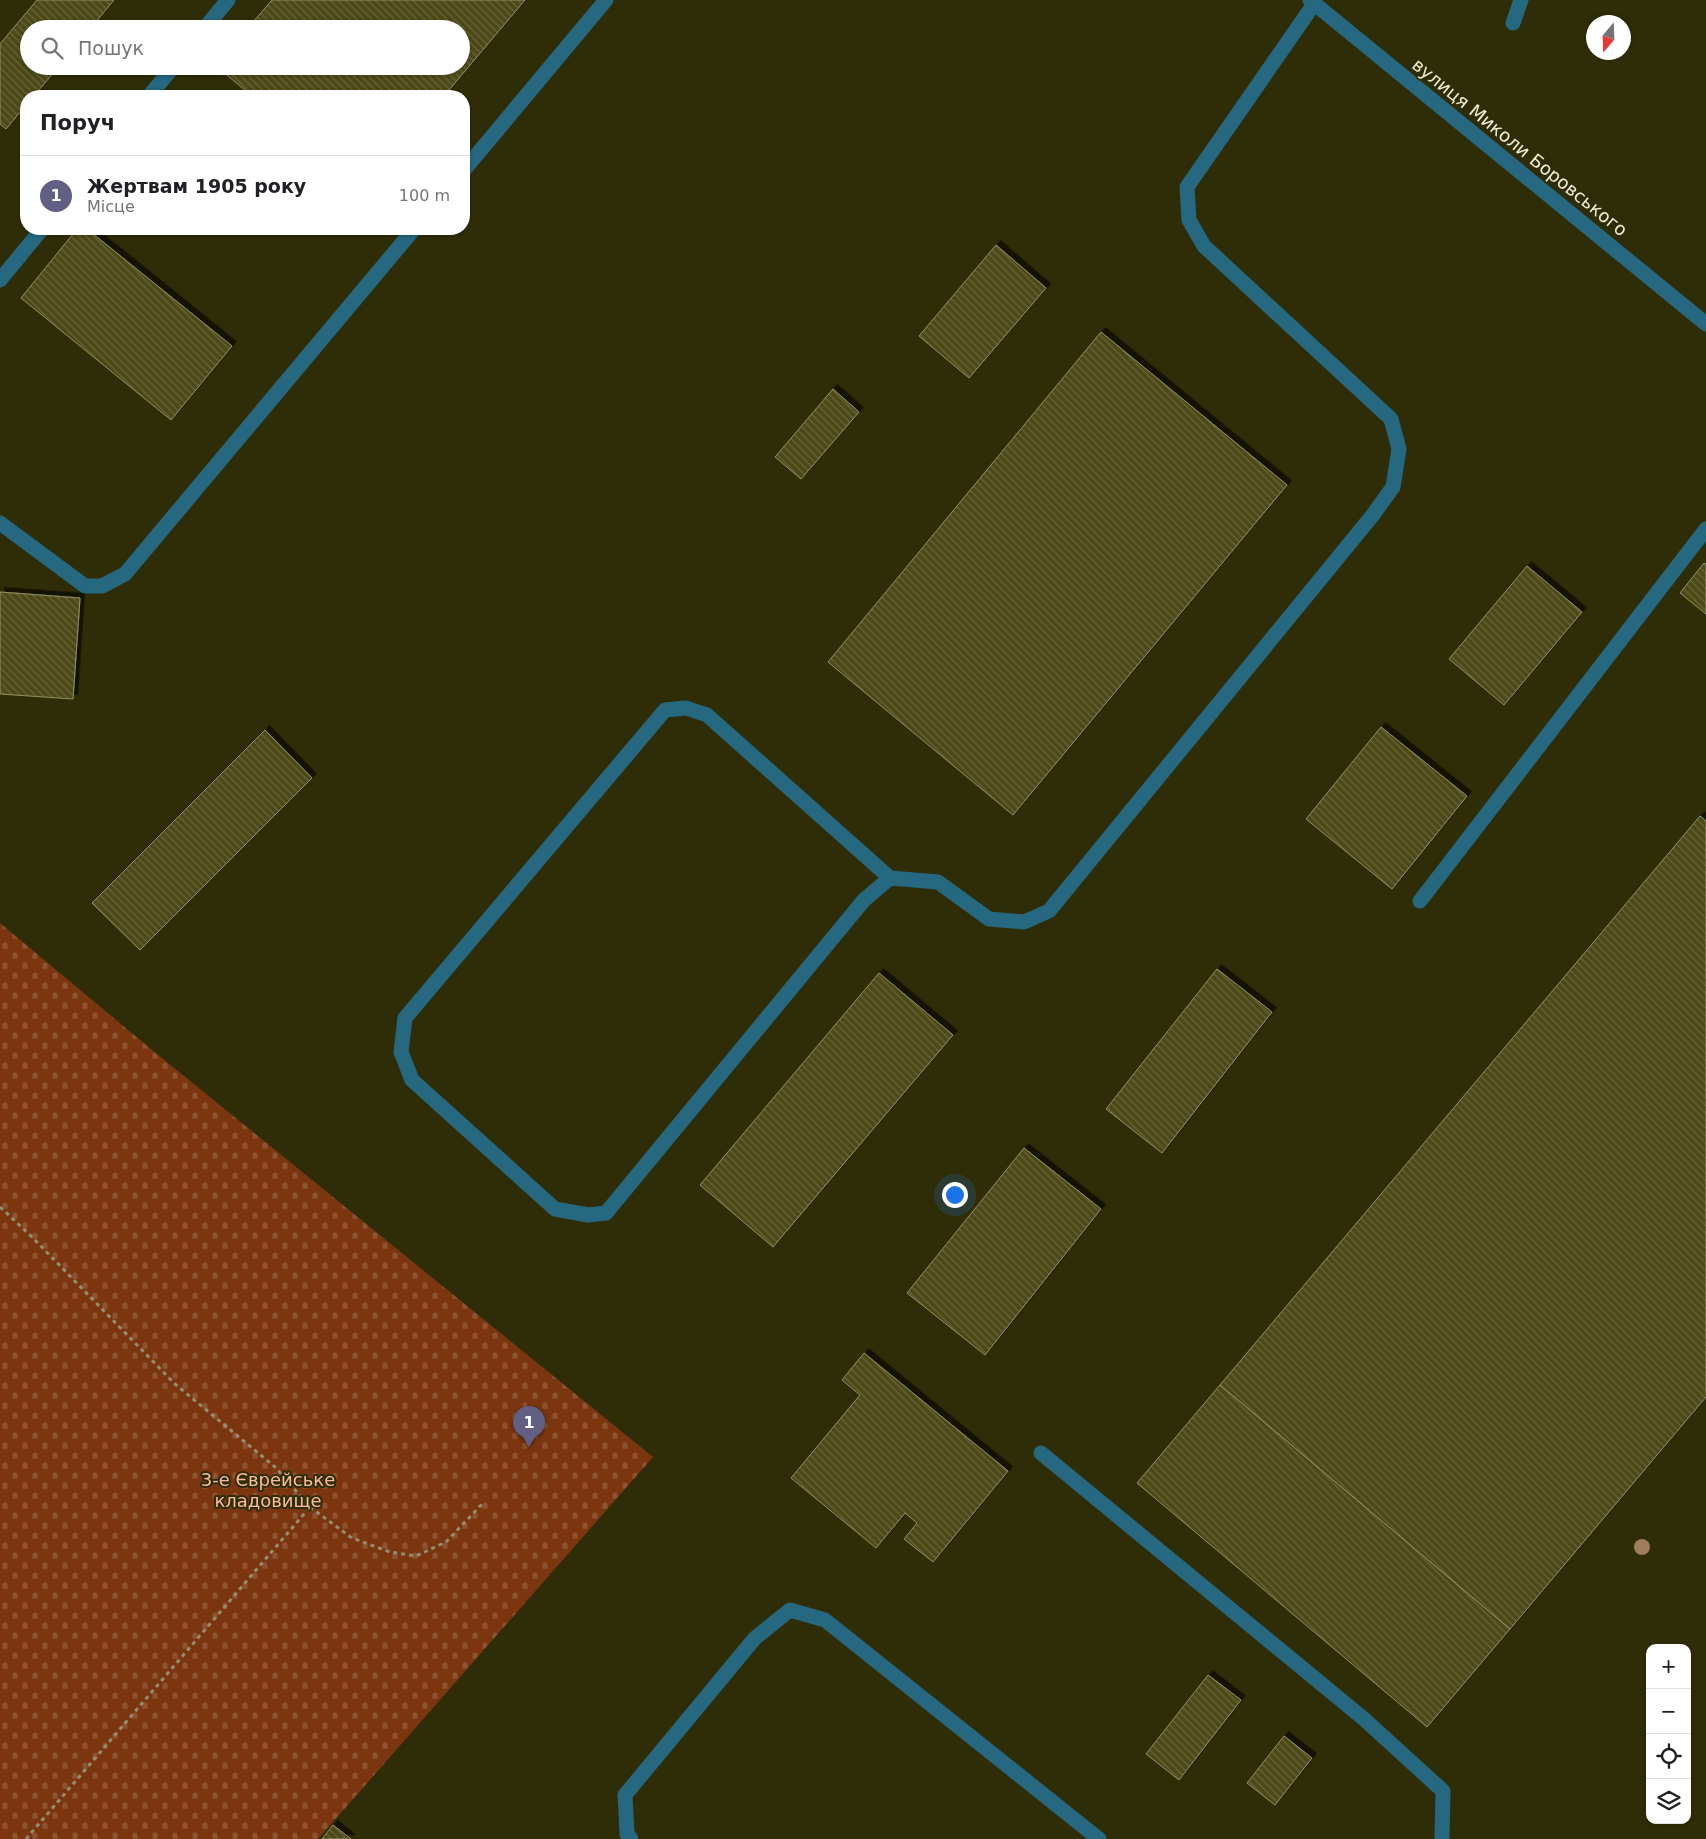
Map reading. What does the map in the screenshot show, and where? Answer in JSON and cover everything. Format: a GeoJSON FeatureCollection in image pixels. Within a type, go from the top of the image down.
{"type":"FeatureCollection","features":[{"type":"Feature","properties":{"kind":"street"},"geometry":{"type":"LineString","coordinates":[[211,20],[228,0]]}},
{"type":"Feature","properties":{"kind":"street"},"geometry":{"type":"LineString","coordinates":[[470,163],[606,0]]}},
{"type":"Feature","properties":{"kind":"street"},"geometry":{"type":"LineString","coordinates":[[1513,23],[1521,0]]}},
{"type":"Feature","properties":{"kind":"street"},"geometry":{"type":"LineString","coordinates":[[890,878],[864,900],[606,1213],[588,1215],[555,1209],[412,1080],[401,1052],[405,1018],[665,710],[686,708],[707,715],[890,878],[938,882],[989,919],[1024,922],[1049,911],[1372,516],[1393,486],[1399,449],[1391,419],[1204,246],[1189,220],[1187,187],[1312,2]]}},
{"type":"Feature","properties":{"kind":"street","name":"вулиця Миколи Боровського"},"geometry":{"type":"LineString","coordinates":[[1312,2],[1706,324]]}},
{"type":"Feature","properties":{"kind":"street"},"geometry":{"type":"LineString","coordinates":[[155,90],[167,75]]}},
{"type":"Feature","properties":{"kind":"street"},"geometry":{"type":"LineString","coordinates":[[0,280],[37,235]]}},
{"type":"Feature","properties":{"kind":"street"},"geometry":{"type":"LineString","coordinates":[[0,523],[85,586],[102,586],[125,574],[409,235]]}},
{"type":"Feature","properties":{"kind":"street"},"geometry":{"type":"LineString","coordinates":[[1420,901],[1706,529]]}},
{"type":"Feature","properties":{"kind":"street"},"geometry":{"type":"LineString","coordinates":[[1041,1453],[1364,1719],[1443,1791],[1442,1839]]}},
{"type":"Feature","properties":{"kind":"street"},"geometry":{"type":"LineString","coordinates":[[631,1839],[627,1834],[625,1795],[755,1638],[790,1610],[826,1620],[1098,1839]]}},
{"type":"Feature","properties":{"kind":"path"},"geometry":{"type":"LineString","coordinates":[[0,1207],[31,1236],[175,1384],[275,1467],[310,1507],[352,1538],[390,1552],[416,1556],[446,1542],[484,1502]]}},
{"type":"Feature","properties":{"kind":"path"},"geometry":{"type":"LineString","coordinates":[[26,1839],[310,1507]]}},
{"type":"Feature","properties":{"kind":"green space","name":"3-е Єврейське кладовище"},"geometry":{"type":"Polygon","coordinates":[[[0,923],[152,1050],[653,1457],[318,1839],[0,1839],[0,923]]]}},
{"type":"Feature","properties":{"kind":"building"},"geometry":{"type":"Polygon","coordinates":[[[37,0],[114,0],[97,20],[20,20],[37,0]]]}},
{"type":"Feature","properties":{"kind":"building"},"geometry":{"type":"Polygon","coordinates":[[[272,0],[525,0],[470,65],[470,20],[255,20],[272,0]]]}},
{"type":"Feature","properties":{"kind":"building"},"geometry":{"type":"Polygon","coordinates":[[[20,20],[20,75],[52,75],[39,90],[20,90],[20,112],[6,129],[0,124],[0,44],[20,20]]]}},
{"type":"Feature","properties":{"kind":"building"},"geometry":{"type":"Polygon","coordinates":[[[227,75],[462,75],[449,90],[245,90],[227,75]]]}},
{"type":"Feature","properties":{"kind":"building"},"geometry":{"type":"Polygon","coordinates":[[[72,235],[94,235],[232,346],[171,420],[21,298],[72,235]]]}},
{"type":"Feature","properties":{"kind":"building"},"geometry":{"type":"Polygon","coordinates":[[[996,245],[1046,288],[969,378],[919,336],[996,245]]]}},
{"type":"Feature","properties":{"kind":"building"},"geometry":{"type":"Polygon","coordinates":[[[1101,332],[1287,485],[1013,815],[828,662],[1101,332]]]}},
{"type":"Feature","properties":{"kind":"building"},"geometry":{"type":"Polygon","coordinates":[[[833,389],[859,412],[801,479],[775,457],[833,389]]]}},
{"type":"Feature","properties":{"kind":"building"},"geometry":{"type":"Polygon","coordinates":[[[1704,563],[1706,564],[1706,614],[1680,593],[1704,563]]]}},
{"type":"Feature","properties":{"kind":"building"},"geometry":{"type":"Polygon","coordinates":[[[1527,566],[1582,612],[1504,705],[1449,659],[1527,566]]]}},
{"type":"Feature","properties":{"kind":"building"},"geometry":{"type":"Polygon","coordinates":[[[0,592],[80,598],[73,699],[0,694],[0,592]]]}},
{"type":"Feature","properties":{"kind":"building"},"geometry":{"type":"Polygon","coordinates":[[[1381,727],[1467,796],[1392,889],[1306,819],[1381,727]]]}},
{"type":"Feature","properties":{"kind":"building"},"geometry":{"type":"Polygon","coordinates":[[[265,730],[312,778],[140,950],[92,903],[265,730]]]}},
{"type":"Feature","properties":{"kind":"building"},"geometry":{"type":"Polygon","coordinates":[[[1700,816],[1706,821],[1706,1397],[1510,1629],[1220,1385],[1700,816]]]}},
{"type":"Feature","properties":{"kind":"building"},"geometry":{"type":"Polygon","coordinates":[[[1217,969],[1272,1012],[1162,1153],[1106,1109],[1217,969]]]}},
{"type":"Feature","properties":{"kind":"building"},"geometry":{"type":"Polygon","coordinates":[[[879,973],[953,1035],[773,1247],[700,1185],[879,973]]]}},
{"type":"Feature","properties":{"kind":"building"},"geometry":{"type":"Polygon","coordinates":[[[1024,1148],[1101,1209],[985,1355],[907,1293],[1024,1148]]]}},
{"type":"Feature","properties":{"kind":"building"},"geometry":{"type":"Polygon","coordinates":[[[864,1353],[1008,1471],[933,1562],[904,1539],[917,1523],[905,1513],[876,1548],[791,1478],[860,1395],[842,1380],[864,1353]]]}},
{"type":"Feature","properties":{"kind":"building"},"geometry":{"type":"Polygon","coordinates":[[[1220,1385],[1510,1629],[1427,1727],[1137,1483],[1220,1385]]]}},
{"type":"Feature","properties":{"kind":"building"},"geometry":{"type":"Polygon","coordinates":[[[1208,1675],[1241,1700],[1179,1780],[1146,1754],[1208,1675]]]}},
{"type":"Feature","properties":{"kind":"building"},"geometry":{"type":"Polygon","coordinates":[[[1284,1736],[1312,1758],[1275,1805],[1247,1783],[1284,1736]]]}},
{"type":"Feature","properties":{"kind":"building"},"geometry":{"type":"Polygon","coordinates":[[[333,1825],[351,1839],[322,1839],[333,1825]]]}},
{"type":"Feature","properties":{"kind":"place","name":"Жертвам 1905 року"},"geometry":{"type":"Point","coordinates":[529,1447]}}]}
